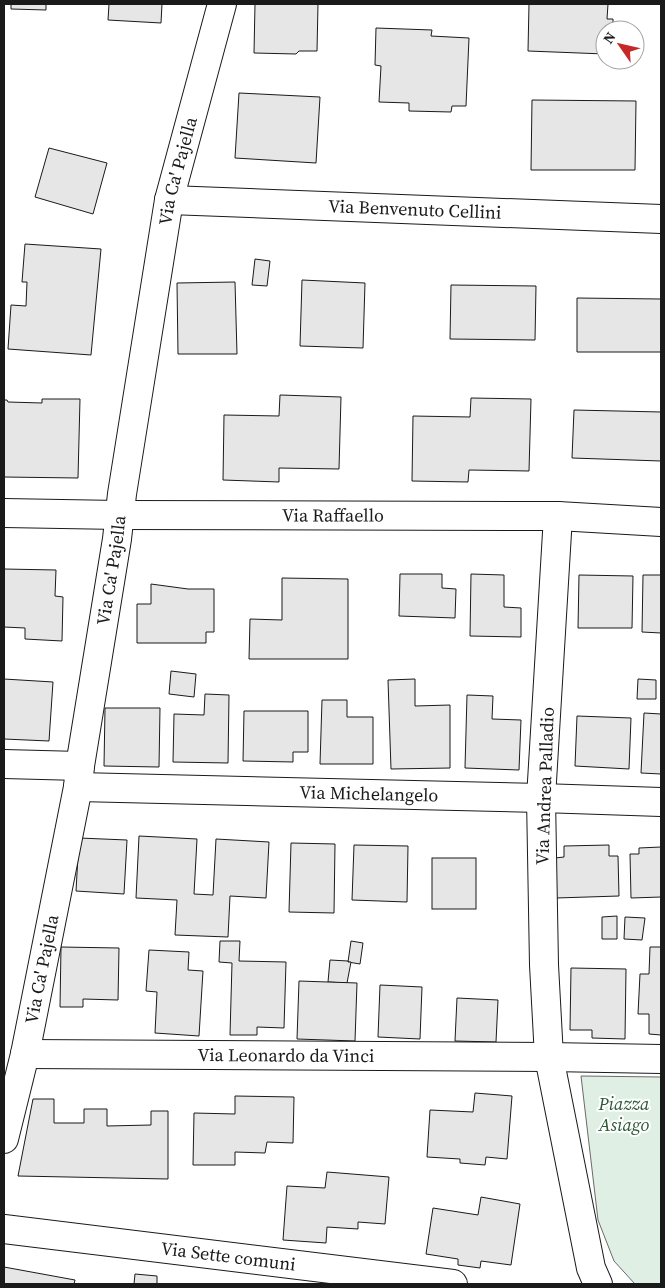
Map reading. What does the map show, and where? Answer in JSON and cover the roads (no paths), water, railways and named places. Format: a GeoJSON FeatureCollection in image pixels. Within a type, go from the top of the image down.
{"type":"FeatureCollection","features":[{"type":"Feature","properties":{"kind":"street","name":"Via Ca' Pajella"},"geometry":{"type":"LineString","coordinates":[[4,1139],[25,1054],[79,777],[169,200],[222,4]]}},
{"type":"Feature","properties":{"kind":"street","name":"Via Benvenuto Cellini"},"geometry":{"type":"LineString","coordinates":[[169,200],[661,219]]}},
{"type":"Feature","properties":{"kind":"street","name":"Via Raffaello"},"geometry":{"type":"LineString","coordinates":[[4,513],[558,516],[661,522]]}},
{"type":"Feature","properties":{"kind":"street","name":"Via Andrea Palladio"},"geometry":{"type":"LineString","coordinates":[[549,1057],[544,965],[541,798],[558,516]]}},
{"type":"Feature","properties":{"kind":"street","name":"Via Michelangelo"},"geometry":{"type":"LineString","coordinates":[[4,764],[79,777],[661,802]]}},
{"type":"Feature","properties":{"kind":"street","name":"Via Leonardo da Vinci"},"geometry":{"type":"LineString","coordinates":[[25,1054],[549,1057]]}},
{"type":"Feature","properties":{"kind":"street"},"geometry":{"type":"LineString","coordinates":[[598,1284],[591,1268],[549,1057],[661,1059]]}},
{"type":"Feature","properties":{"kind":"street","name":"Via Sette comuni"},"geometry":{"type":"LineString","coordinates":[[4,1228],[453,1284]]}},
{"type":"Feature","properties":{"kind":"park label","name":"Piazza Asiago"},"geometry":{"type":"Point","coordinates":[624,1114]}}]}
